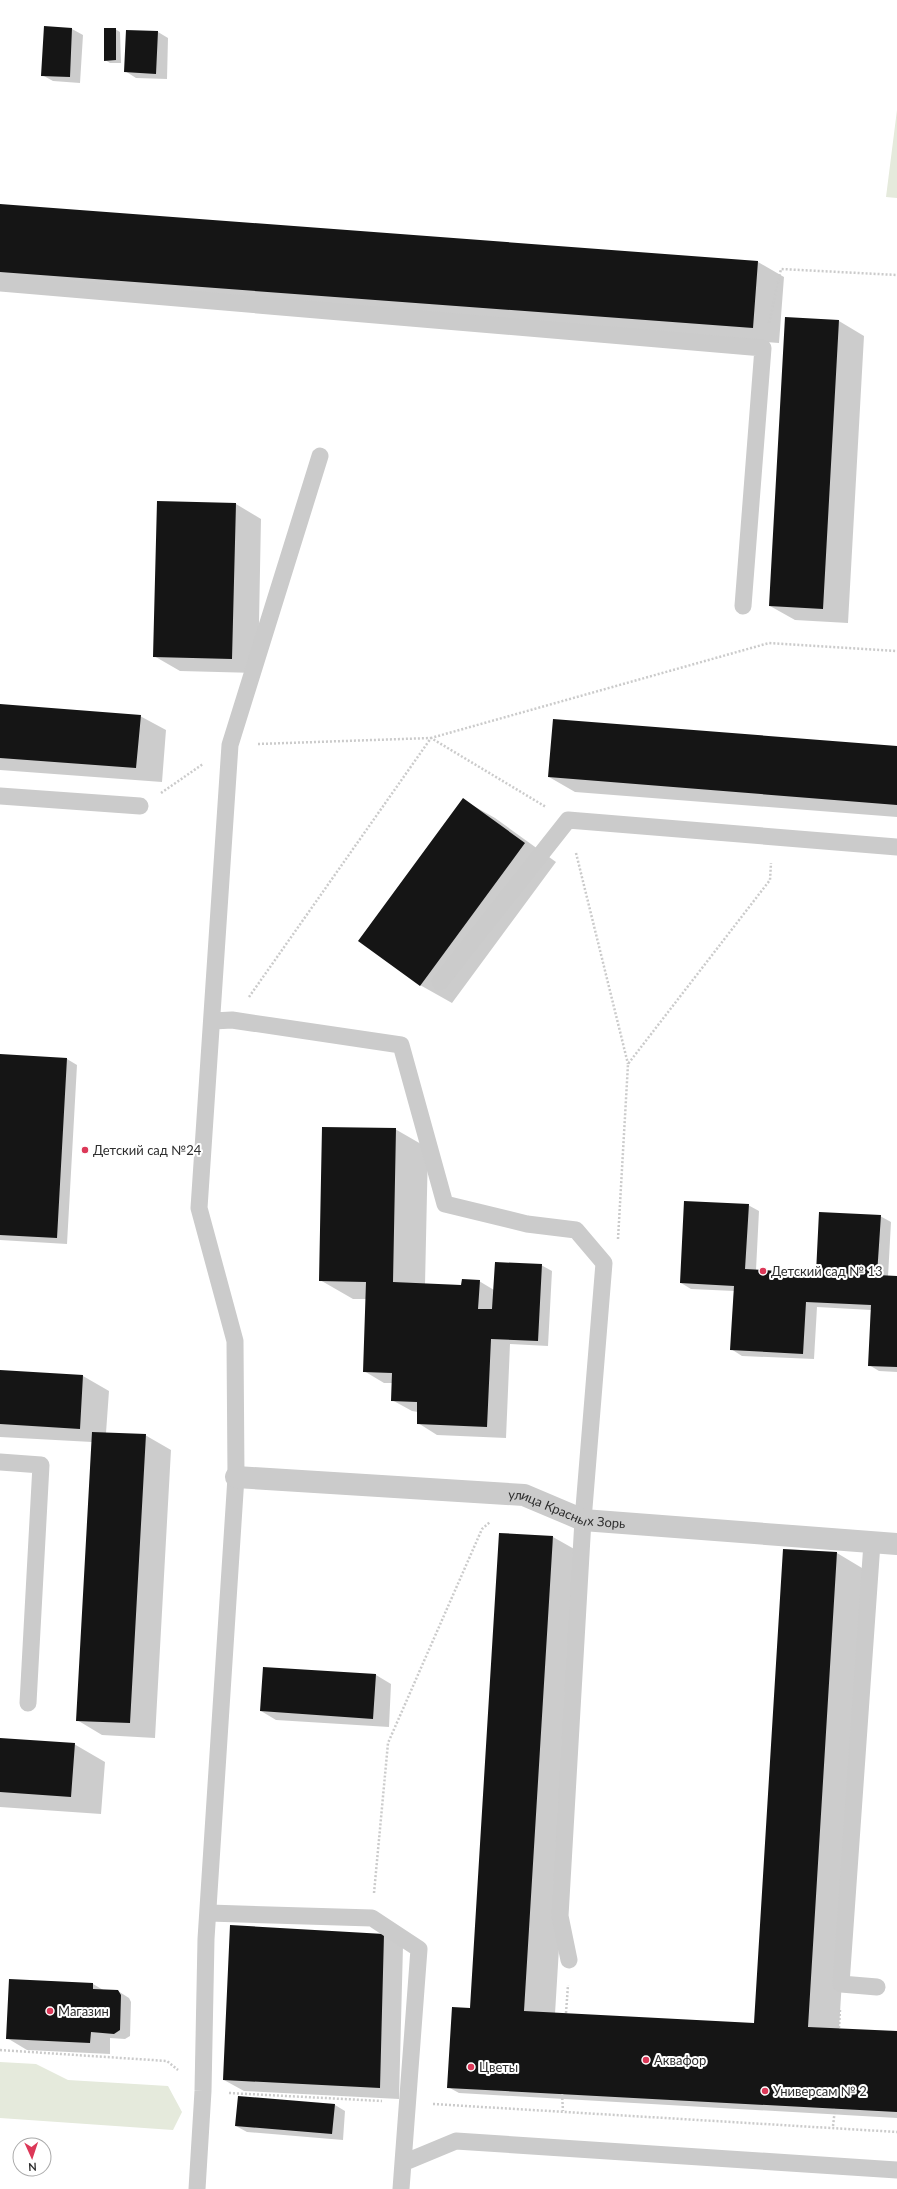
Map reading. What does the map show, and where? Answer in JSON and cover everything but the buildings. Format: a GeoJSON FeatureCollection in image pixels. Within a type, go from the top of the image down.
{"type":"FeatureCollection","features":[{"type":"Feature","properties":{"kind":"street","name":"улица Красных Зорь"},"geometry":{"type":"LineString","coordinates":[[236,1477],[524,1495],[583,1520],[897,1544]]}},
{"type":"Feature","properties":{"kind":"lane"},"geometry":{"type":"LineString","coordinates":[[0,283],[763,348],[743,606]]}},
{"type":"Feature","properties":{"kind":"lane"},"geometry":{"type":"LineString","coordinates":[[197,2189],[203,2091],[206,1939],[209,1913],[236,1477],[235,1341],[199,1208],[213,1021],[230,745],[320,456]]}},
{"type":"Feature","properties":{"kind":"lane"},"geometry":{"type":"LineString","coordinates":[[0,796],[140,806]]}},
{"type":"Feature","properties":{"kind":"lane"},"geometry":{"type":"LineString","coordinates":[[440,982],[568,820],[897,846]]}},
{"type":"Feature","properties":{"kind":"lane"},"geometry":{"type":"LineString","coordinates":[[213,1021],[232,1020],[401,1045],[445,1204],[528,1224],[576,1230],[604,1263],[583,1520],[560,1916],[569,1960]]}},
{"type":"Feature","properties":{"kind":"lane"},"geometry":{"type":"LineString","coordinates":[[0,1462],[41,1465],[28,1703]]}},
{"type":"Feature","properties":{"kind":"lane"},"geometry":{"type":"LineString","coordinates":[[872,1543],[841,1984],[877,1987]]}},
{"type":"Feature","properties":{"kind":"lane"},"geometry":{"type":"LineString","coordinates":[[209,1913],[372,1918],[419,1949],[401,2189]]}},
{"type":"Feature","properties":{"kind":"lane"},"geometry":{"type":"LineString","coordinates":[[403,2163],[456,2141],[897,2170]]}},
{"type":"Feature","properties":{"kind":"path"},"geometry":{"type":"LineString","coordinates":[[763,348],[781,269],[897,275]]}},
{"type":"Feature","properties":{"kind":"path"},"geometry":{"type":"LineString","coordinates":[[140,806],[230,745],[431,738],[769,643],[897,651]]}},
{"type":"Feature","properties":{"kind":"path"},"geometry":{"type":"LineString","coordinates":[[431,738],[568,820],[628,1064],[618,1246]]}},
{"type":"Feature","properties":{"kind":"path"},"geometry":{"type":"LineString","coordinates":[[232,1020],[431,738]]}},
{"type":"Feature","properties":{"kind":"path"},"geometry":{"type":"LineString","coordinates":[[628,1064],[770,880],[773,836]]}},
{"type":"Feature","properties":{"kind":"path"},"geometry":{"type":"LineString","coordinates":[[372,1918],[388,1743],[482,1529],[524,1495]]}},
{"type":"Feature","properties":{"kind":"path"},"geometry":{"type":"LineString","coordinates":[[0,2050],[167,2061],[203,2091],[563,2110],[833,2126],[897,2132]]}},
{"type":"Feature","properties":{"kind":"path"},"geometry":{"type":"LineString","coordinates":[[562,2094],[563,2110]]}},
{"type":"Feature","properties":{"kind":"path"},"geometry":{"type":"LineString","coordinates":[[833,2126],[835,2109]]}},
{"type":"Feature","properties":{"kind":"shaded area"},"geometry":{"type":"Polygon","coordinates":[[[897,110],[897,198],[886,197],[897,110]]]}},
{"type":"Feature","properties":{"kind":"shaded area"},"geometry":{"type":"Polygon","coordinates":[[[0,2062],[36,2064],[68,2080],[168,2086],[182,2112],[173,2130],[0,2118],[0,2062]]]}},
{"type":"Feature","properties":{"kind":"place","name":"Детский сад №24"},"geometry":{"type":"Point","coordinates":[85,1150]}},
{"type":"Feature","properties":{"kind":"place","name":"Детский сад № 13"},"geometry":{"type":"Point","coordinates":[763,1271]}},
{"type":"Feature","properties":{"kind":"place","name":"Магазин"},"geometry":{"type":"Point","coordinates":[50,2011]}},
{"type":"Feature","properties":{"kind":"place","name":"Аквафор"},"geometry":{"type":"Point","coordinates":[646,2060]}},
{"type":"Feature","properties":{"kind":"place","name":"Цветы"},"geometry":{"type":"Point","coordinates":[471,2067]}},
{"type":"Feature","properties":{"kind":"place","name":"Универсам № 2"},"geometry":{"type":"Point","coordinates":[765,2091]}}]}
